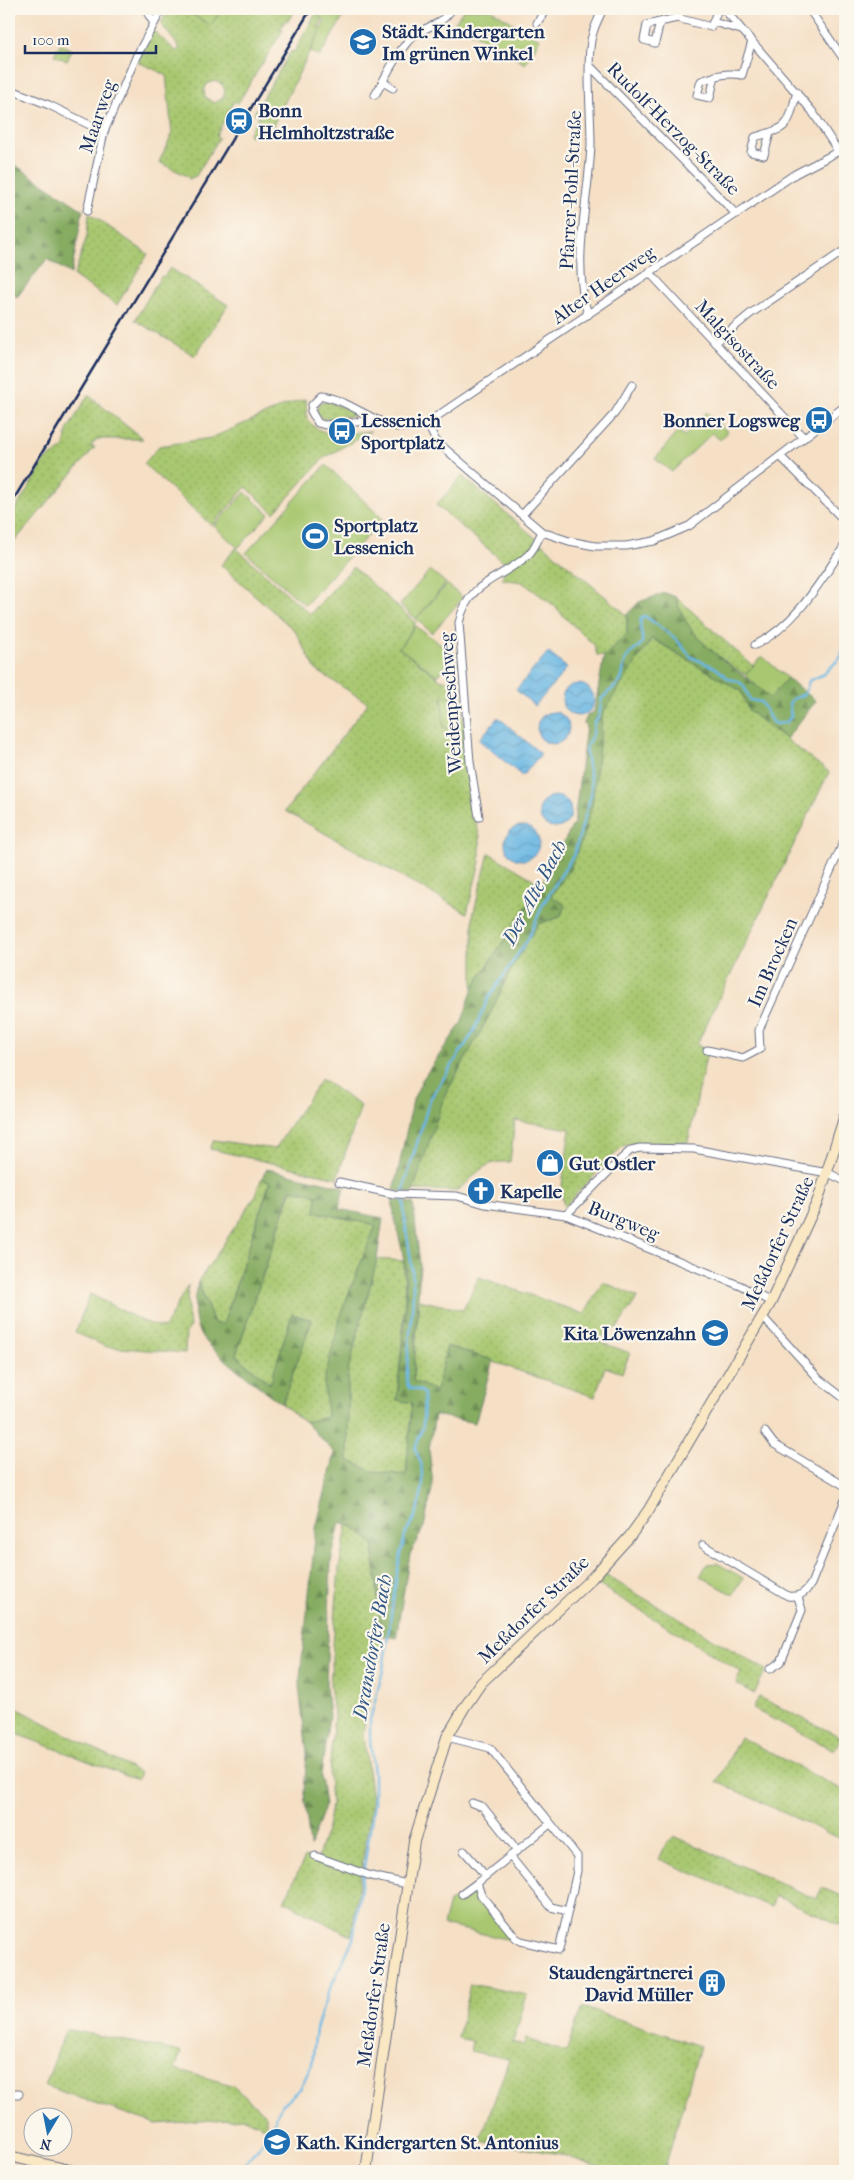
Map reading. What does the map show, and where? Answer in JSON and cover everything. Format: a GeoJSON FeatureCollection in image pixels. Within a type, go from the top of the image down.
{"type":"FeatureCollection","features":[{"type":"Feature","properties":{"kind":"street"},"geometry":{"type":"LineString","coordinates":[[145,9],[153,22]]}},
{"type":"Feature","properties":{"kind":"street","name":"Maarweg"},"geometry":{"type":"LineString","coordinates":[[87,211],[104,132],[153,22],[162,9]]}},
{"type":"Feature","properties":{"kind":"street"},"geometry":{"type":"LineString","coordinates":[[375,95],[409,40],[445,20],[452,9]]}},
{"type":"Feature","properties":{"kind":"street"},"geometry":{"type":"LineString","coordinates":[[537,24],[546,9]]}},
{"type":"Feature","properties":{"kind":"street","name":"Rudolf-Herzog-Straße"},"geometry":{"type":"LineString","coordinates":[[604,9],[592,35],[590,66],[736,214]]}},
{"type":"Feature","properties":{"kind":"street"},"geometry":{"type":"LineString","coordinates":[[660,22],[677,18],[711,27],[718,9]]}},
{"type":"Feature","properties":{"kind":"street"},"geometry":{"type":"LineString","coordinates":[[724,9],[797,92],[842,150]]}},
{"type":"Feature","properties":{"kind":"street"},"geometry":{"type":"LineString","coordinates":[[809,9],[845,61]]}},
{"type":"Feature","properties":{"kind":"street"},"geometry":{"type":"LineString","coordinates":[[712,22],[742,30]]}},
{"type":"Feature","properties":{"kind":"street"},"geometry":{"type":"LineString","coordinates":[[715,76],[729,72],[742,75],[752,41]]}},
{"type":"Feature","properties":{"kind":"street","name":"Pfarrer-Pohl-Straße"},"geometry":{"type":"LineString","coordinates":[[588,315],[582,294],[582,262],[590,145],[590,66]]}},
{"type":"Feature","properties":{"kind":"street"},"geometry":{"type":"LineString","coordinates":[[383,82],[393,88]]}},
{"type":"Feature","properties":{"kind":"street"},"geometry":{"type":"LineString","coordinates":[[9,89],[104,132]]}},
{"type":"Feature","properties":{"kind":"street"},"geometry":{"type":"LineString","coordinates":[[770,133],[783,129],[788,124],[797,92]]}},
{"type":"Feature","properties":{"kind":"street","name":"Alter Heerweg"},"geometry":{"type":"LineString","coordinates":[[376,420],[326,425],[318,423],[311,411],[312,405],[321,396],[335,398],[392,428],[416,428],[427,423],[795,174],[842,150]]}},
{"type":"Feature","properties":{"kind":"street"},"geometry":{"type":"LineString","coordinates":[[715,343],[750,314],[845,250]]}},
{"type":"Feature","properties":{"kind":"street","name":"Malgisostraße"},"geometry":{"type":"LineString","coordinates":[[649,272],[804,438]]}},
{"type":"Feature","properties":{"kind":"street"},"geometry":{"type":"LineString","coordinates":[[522,515],[615,413],[624,395],[632,385]]}},
{"type":"Feature","properties":{"kind":"street"},"geometry":{"type":"LineString","coordinates":[[427,423],[436,441],[542,532],[569,541],[595,546],[626,546],[654,541],[674,534],[695,522],[845,406]]}},
{"type":"Feature","properties":{"kind":"street"},"geometry":{"type":"LineString","coordinates":[[781,457],[845,522]]}},
{"type":"Feature","properties":{"kind":"street","name":"Weidenpeschweg"},"geometry":{"type":"LineString","coordinates":[[480,817],[475,804],[470,762],[459,623],[461,613],[469,598],[479,586],[530,555],[542,532]]}},
{"type":"Feature","properties":{"kind":"street"},"geometry":{"type":"LineString","coordinates":[[755,645],[775,635],[806,600],[845,546]]}},
{"type":"Feature","properties":{"kind":"street","name":"Im Brocken"},"geometry":{"type":"LineString","coordinates":[[707,1050],[742,1058],[760,1049],[759,1030],[845,840]]}},
{"type":"Feature","properties":{"kind":"street","name":"Meßdorfer Straße"},"geometry":{"type":"LineString","coordinates":[[366,2171],[406,1884],[414,1841],[447,1737],[481,1683],[592,1578],[630,1536],[652,1503],[771,1302],[828,1173],[845,1114]]}},
{"type":"Feature","properties":{"kind":"street"},"geometry":{"type":"LineString","coordinates":[[566,1215],[621,1159],[631,1150],[640,1148],[694,1149],[828,1173],[845,1181]]}},
{"type":"Feature","properties":{"kind":"street","name":"Burgweg"},"geometry":{"type":"LineString","coordinates":[[339,1182],[394,1194],[457,1196],[485,1204],[566,1215],[741,1286],[771,1302]]}},
{"type":"Feature","properties":{"kind":"street"},"geometry":{"type":"LineString","coordinates":[[762,1316],[819,1379],[845,1399]]}},
{"type":"Feature","properties":{"kind":"street"},"geometry":{"type":"LineString","coordinates":[[765,1432],[774,1444],[845,1486]]}},
{"type":"Feature","properties":{"kind":"street"},"geometry":{"type":"LineString","coordinates":[[703,1545],[788,1596],[798,1597],[805,1593],[811,1584],[845,1500]]}},
{"type":"Feature","properties":{"kind":"street"},"geometry":{"type":"LineString","coordinates":[[770,1669],[781,1662],[802,1610],[798,1597]]}},
{"type":"Feature","properties":{"kind":"street"},"geometry":{"type":"LineString","coordinates":[[447,1737],[490,1748],[577,1856],[577,1871],[559,1950],[521,1941],[516,1938],[481,1894],[477,1884]]}},
{"type":"Feature","properties":{"kind":"street"},"geometry":{"type":"LineString","coordinates":[[472,1802],[483,1807],[517,1850]]}},
{"type":"Feature","properties":{"kind":"street"},"geometry":{"type":"LineString","coordinates":[[462,1894],[477,1884],[485,1875],[550,1824]]}},
{"type":"Feature","properties":{"kind":"street"},"geometry":{"type":"LineString","coordinates":[[464,1851],[485,1875]]}},
{"type":"Feature","properties":{"kind":"street"},"geometry":{"type":"LineString","coordinates":[[315,1856],[370,1876],[406,1884]]}},
{"type":"Feature","properties":{"kind":"street"},"geometry":{"type":"LineString","coordinates":[[510,1856],[551,1907],[568,1911]]}},
{"type":"Feature","properties":{"kind":"street"},"geometry":{"type":"LineString","coordinates":[[9,2094],[19,2094]]}},
{"type":"Feature","properties":{"kind":"street"},"geometry":{"type":"LineString","coordinates":[[9,2156],[74,2171]]}},
{"type":"Feature","properties":{"kind":"green space"},"geometry":{"type":"Polygon","coordinates":[[[168,9],[296,9],[280,29],[283,30],[238,103],[234,101],[216,136],[219,138],[196,176],[189,179],[187,176],[159,162],[172,134],[166,75],[138,62],[152,33],[155,32],[176,51],[180,48],[161,24],[168,9]],[[214,81],[207,84],[204,90],[205,97],[214,103],[223,98],[225,91],[222,84],[214,81]]]}},
{"type":"Feature","properties":{"kind":"green space"},"geometry":{"type":"Polygon","coordinates":[[[182,9],[221,9],[211,25],[182,9]]]}},
{"type":"Feature","properties":{"kind":"green space"},"geometry":{"type":"Polygon","coordinates":[[[318,9],[348,9],[320,56],[310,52],[325,21],[316,13],[318,9]]]}},
{"type":"Feature","properties":{"kind":"green space"},"geometry":{"type":"Polygon","coordinates":[[[464,9],[490,9],[540,39],[525,64],[455,22],[464,9]]]}},
{"type":"Feature","properties":{"kind":"green space"},"geometry":{"type":"Polygon","coordinates":[[[316,13],[323,19],[319,27],[321,29],[271,130],[250,136],[249,132],[259,116],[254,113],[291,51],[294,52],[316,13]]]}},
{"type":"Feature","properties":{"kind":"green space"},"geometry":{"type":"Polygon","coordinates":[[[60,44],[72,50],[67,61],[54,55],[60,44]]]}},
{"type":"Feature","properties":{"kind":"green space"},"geometry":{"type":"Polygon","coordinates":[[[9,161],[83,210],[71,274],[47,259],[17,297],[9,292],[9,161]]]}},
{"type":"Feature","properties":{"kind":"green space"},"geometry":{"type":"Polygon","coordinates":[[[89,213],[148,254],[117,305],[74,276],[87,236],[89,213]]]}},
{"type":"Feature","properties":{"kind":"green space"},"geometry":{"type":"Polygon","coordinates":[[[170,268],[228,305],[195,356],[135,320],[161,276],[164,277],[170,268]]]}},
{"type":"Feature","properties":{"kind":"green space"},"geometry":{"type":"Polygon","coordinates":[[[88,395],[143,439],[97,439],[90,447],[95,447],[9,548],[9,520],[45,460],[64,448],[67,431],[88,395]]]}},
{"type":"Feature","properties":{"kind":"green space"},"geometry":{"type":"Polygon","coordinates":[[[306,399],[307,419],[320,430],[336,434],[371,431],[324,458],[274,513],[246,487],[212,526],[144,464],[159,446],[211,438],[289,404],[306,399]]]}},
{"type":"Feature","properties":{"kind":"green space"},"geometry":{"type":"Polygon","coordinates":[[[328,402],[359,415],[323,419],[318,415],[317,411],[319,404],[328,402]]]}},
{"type":"Feature","properties":{"kind":"green space"},"geometry":{"type":"Polygon","coordinates":[[[706,412],[728,432],[720,440],[712,433],[672,472],[655,459],[678,431],[685,436],[706,412]]]}},
{"type":"Feature","properties":{"kind":"green space","name":"Sportplatz Lessenich"},"geometry":{"type":"Polygon","coordinates":[[[326,465],[383,519],[305,605],[246,553],[326,465]]]}},
{"type":"Feature","properties":{"kind":"green space"},"geometry":{"type":"Polygon","coordinates":[[[462,476],[627,615],[627,634],[604,656],[597,655],[594,645],[556,607],[522,582],[502,579],[506,564],[436,505],[462,476]]]}},
{"type":"Feature","properties":{"kind":"green space"},"geometry":{"type":"Polygon","coordinates":[[[245,492],[269,514],[238,548],[214,526],[245,492]]]}},
{"type":"Feature","properties":{"kind":"green space"},"geometry":{"type":"Polygon","coordinates":[[[236,548],[310,614],[353,567],[416,623],[399,648],[440,679],[455,683],[461,690],[467,766],[474,815],[480,837],[480,862],[467,913],[285,811],[368,703],[316,670],[295,631],[221,565],[236,548]]]}},
{"type":"Feature","properties":{"kind":"green space"},"geometry":{"type":"Polygon","coordinates":[[[430,570],[446,583],[416,619],[400,605],[430,570]]]}},
{"type":"Feature","properties":{"kind":"green space"},"geometry":{"type":"Polygon","coordinates":[[[447,584],[463,598],[432,633],[416,619],[447,584]]]}},
{"type":"Feature","properties":{"kind":"green space"},"geometry":{"type":"Polygon","coordinates":[[[665,593],[676,597],[690,628],[701,641],[770,697],[787,678],[816,701],[786,739],[749,711],[741,691],[652,638],[603,712],[592,805],[583,837],[570,869],[551,896],[565,905],[560,917],[538,924],[510,971],[488,1018],[444,1097],[412,1194],[394,1190],[413,1100],[422,1080],[461,1024],[473,988],[541,884],[574,823],[586,726],[584,723],[587,716],[594,712],[604,656],[627,634],[627,615],[639,602],[665,593]]]}},
{"type":"Feature","properties":{"kind":"green space"},"geometry":{"type":"Polygon","coordinates":[[[676,597],[753,666],[745,675],[713,651],[694,632],[686,622],[676,597]]]}},
{"type":"Feature","properties":{"kind":"green space"},"geometry":{"type":"Polygon","coordinates":[[[415,626],[454,653],[438,676],[399,648],[415,626]]]}},
{"type":"Feature","properties":{"kind":"green space"},"geometry":{"type":"Polygon","coordinates":[[[651,638],[741,691],[749,711],[829,772],[697,1044],[707,1052],[688,1142],[639,1143],[623,1146],[564,1207],[561,1192],[570,1129],[515,1120],[510,1162],[500,1162],[485,1167],[456,1191],[412,1190],[444,1097],[488,1018],[510,971],[538,923],[560,917],[565,905],[550,896],[570,869],[592,805],[603,712],[651,638]]]}},
{"type":"Feature","properties":{"kind":"green space"},"geometry":{"type":"Polygon","coordinates":[[[762,656],[787,678],[770,698],[745,675],[762,656]]]}},
{"type":"Feature","properties":{"kind":"green space"},"geometry":{"type":"Polygon","coordinates":[[[458,696],[459,727],[444,728],[442,697],[458,696]]]}},
{"type":"Feature","properties":{"kind":"green space"},"geometry":{"type":"Polygon","coordinates":[[[489,853],[541,884],[473,988],[473,915],[489,853]]]}},
{"type":"Feature","properties":{"kind":"green space"},"geometry":{"type":"Polygon","coordinates":[[[321,1079],[361,1106],[337,1178],[210,1149],[214,1140],[275,1149],[321,1079]]]}},
{"type":"Feature","properties":{"kind":"green space"},"geometry":{"type":"Polygon","coordinates":[[[267,1169],[344,1187],[339,1209],[383,1218],[377,1259],[348,1371],[348,1460],[374,1472],[406,1475],[412,1403],[397,1400],[406,1296],[404,1261],[393,1200],[413,1203],[420,1265],[413,1381],[436,1391],[447,1346],[493,1360],[475,1423],[435,1415],[429,1449],[433,1484],[424,1527],[410,1554],[396,1638],[381,1635],[373,1543],[353,1526],[340,1522],[331,1562],[326,1684],[329,1716],[321,1775],[325,1806],[310,1847],[304,1793],[307,1753],[299,1687],[316,1528],[335,1453],[305,1422],[327,1417],[324,1380],[343,1308],[376,1225],[315,1212],[317,1195],[291,1189],[236,1355],[270,1384],[292,1314],[312,1320],[282,1404],[237,1369],[204,1339],[199,1332],[195,1314],[198,1282],[214,1323],[223,1325],[270,1182],[261,1179],[267,1169]]]}},
{"type":"Feature","properties":{"kind":"green space"},"geometry":{"type":"Polygon","coordinates":[[[261,1179],[270,1181],[223,1325],[214,1323],[198,1282],[256,1195],[261,1179]]]}},
{"type":"Feature","properties":{"kind":"green space"},"geometry":{"type":"Polygon","coordinates":[[[292,1189],[318,1195],[315,1212],[376,1225],[343,1308],[325,1380],[327,1417],[305,1422],[282,1404],[312,1320],[292,1314],[271,1384],[236,1355],[292,1189]]]}},
{"type":"Feature","properties":{"kind":"green space"},"geometry":{"type":"Polygon","coordinates":[[[377,1259],[404,1261],[405,1303],[397,1400],[412,1403],[406,1475],[374,1472],[348,1460],[348,1371],[377,1259]]]}},
{"type":"Feature","properties":{"kind":"green space"},"geometry":{"type":"Polygon","coordinates":[[[479,1277],[584,1314],[603,1282],[638,1297],[617,1328],[608,1327],[600,1342],[630,1353],[622,1373],[605,1367],[595,1397],[447,1346],[436,1392],[413,1381],[419,1300],[463,1310],[479,1277]]]}},
{"type":"Feature","properties":{"kind":"green space"},"geometry":{"type":"Polygon","coordinates":[[[188,1285],[187,1302],[190,1326],[186,1333],[185,1353],[107,1347],[75,1333],[90,1294],[142,1321],[164,1328],[188,1285]]]}},
{"type":"Feature","properties":{"kind":"green space"},"geometry":{"type":"Polygon","coordinates":[[[347,1525],[352,1526],[373,1543],[381,1635],[363,1733],[372,1800],[351,1936],[284,1901],[305,1857],[317,1860],[328,1824],[331,1804],[329,1775],[334,1715],[330,1684],[339,1568],[347,1525]]]}},
{"type":"Feature","properties":{"kind":"green space"},"geometry":{"type":"Polygon","coordinates":[[[717,1563],[743,1578],[733,1595],[700,1576],[707,1564],[717,1563]]]}},
{"type":"Feature","properties":{"kind":"green space"},"geometry":{"type":"Polygon","coordinates":[[[605,1575],[766,1670],[754,1694],[736,1683],[741,1672],[597,1584],[605,1575]]]}},
{"type":"Feature","properties":{"kind":"green space"},"geometry":{"type":"Polygon","coordinates":[[[759,1697],[841,1737],[834,1750],[753,1709],[759,1697]]]}},
{"type":"Feature","properties":{"kind":"green space"},"geometry":{"type":"Polygon","coordinates":[[[9,1704],[140,1773],[137,1780],[9,1731],[9,1704]]]}},
{"type":"Feature","properties":{"kind":"green space"},"geometry":{"type":"Polygon","coordinates":[[[740,1737],[845,1791],[845,1841],[717,1782],[740,1737]]]}},
{"type":"Feature","properties":{"kind":"green space"},"geometry":{"type":"Polygon","coordinates":[[[674,1836],[816,1899],[822,1888],[845,1897],[845,1927],[775,1896],[771,1907],[659,1859],[665,1846],[674,1836]]]}},
{"type":"Feature","properties":{"kind":"green space"},"geometry":{"type":"Polygon","coordinates":[[[473,1893],[515,1941],[443,1925],[449,1902],[462,1896],[465,1900],[473,1893]]]}},
{"type":"Feature","properties":{"kind":"green space"},"geometry":{"type":"Polygon","coordinates":[[[470,1984],[527,1995],[513,2042],[524,2045],[526,2039],[566,2052],[582,2007],[700,2046],[664,2171],[609,2171],[560,2154],[480,2141],[509,2059],[470,2051],[472,2041],[458,2038],[470,1984]]]}},
{"type":"Feature","properties":{"kind":"green space"},"geometry":{"type":"Polygon","coordinates":[[[66,2029],[181,2052],[175,2069],[232,2085],[266,2115],[266,2128],[245,2118],[156,2124],[45,2086],[66,2029]]]}},
{"type":"Feature","properties":{"kind":"water"},"geometry":{"type":"Polygon","coordinates":[[[548,652],[567,668],[535,706],[516,690],[548,652]]]}},
{"type":"Feature","properties":{"kind":"water"},"geometry":{"type":"Polygon","coordinates":[[[578,684],[584,685],[589,689],[593,694],[593,706],[589,711],[584,715],[578,716],[572,715],[567,711],[563,706],[562,700],[563,694],[567,689],[572,685],[578,684]]]}},
{"type":"Feature","properties":{"kind":"water"},"geometry":{"type":"Polygon","coordinates":[[[553,712],[559,713],[564,717],[568,722],[568,734],[564,739],[559,743],[553,744],[547,743],[542,739],[538,734],[537,728],[538,722],[542,717],[547,713],[553,712]]]}},
{"type":"Feature","properties":{"kind":"water"},"geometry":{"type":"Polygon","coordinates":[[[498,717],[541,754],[522,776],[479,740],[498,717]]]}},
{"type":"Feature","properties":{"kind":"water"},"geometry":{"type":"Polygon","coordinates":[[[555,796],[561,797],[566,801],[570,806],[570,818],[566,823],[561,827],[555,828],[549,827],[544,823],[540,818],[539,812],[540,806],[544,801],[549,797],[555,796]]]}},
{"type":"Feature","properties":{"kind":"water"},"geometry":{"type":"Polygon","coordinates":[[[522,826],[534,831],[539,843],[534,855],[522,860],[510,855],[505,843],[510,831],[522,826]]]}},
{"type":"Feature","properties":{"kind":"waterway","name":"Dransdorfer Bach"},"geometry":{"type":"LineString","coordinates":[[239,2171],[270,2132],[282,2104],[300,2089],[312,2064],[316,2029],[328,1993],[353,1939],[374,1803],[370,1720],[383,1670],[397,1573],[405,1535],[417,1512],[423,1486],[421,1463],[415,1449],[423,1425],[424,1394],[421,1391],[409,1388],[407,1383],[413,1283],[403,1199],[404,1187],[430,1099],[473,1033],[488,999],[528,939],[543,904],[574,854],[591,795],[591,782],[585,749],[593,733],[594,723],[599,716],[602,698],[620,682],[626,659],[642,642],[641,619],[645,616],[676,639],[691,657],[716,668],[729,679],[738,681],[744,686],[750,700],[761,702],[772,722],[777,724],[787,722],[791,716],[789,704],[792,699],[805,694],[809,681],[824,674],[841,657],[845,642]]}},
{"type":"Feature","properties":{"kind":"railway"},"geometry":{"type":"LineString","coordinates":[[9,507],[311,9]]}},
{"type":"Feature","properties":{"kind":"place","name":"Städt. Kindergarten Im grünen Winkel"},"geometry":{"type":"Point","coordinates":[363,42]}},
{"type":"Feature","properties":{"kind":"place","name":"Bonn Helmholtzstraße"},"geometry":{"type":"Point","coordinates":[239,121]}},
{"type":"Feature","properties":{"kind":"place","name":"Bonner Logsweg"},"geometry":{"type":"Point","coordinates":[819,420]}},
{"type":"Feature","properties":{"kind":"place","name":"Lessenich Sportplatz"},"geometry":{"type":"Point","coordinates":[342,431]}},
{"type":"Feature","properties":{"kind":"place","name":"Sportplatz Lessenich"},"geometry":{"type":"Point","coordinates":[315,536]}},
{"type":"Feature","properties":{"kind":"place","name":"Gut Ostler"},"geometry":{"type":"Point","coordinates":[550,1163]}},
{"type":"Feature","properties":{"kind":"place","name":"Kapelle"},"geometry":{"type":"Point","coordinates":[481,1191]}},
{"type":"Feature","properties":{"kind":"place","name":"Kita Löwenzahn"},"geometry":{"type":"Point","coordinates":[715,1333]}},
{"type":"Feature","properties":{"kind":"place","name":"Staudengärtnerei David Müller"},"geometry":{"type":"Point","coordinates":[712,1983]}},
{"type":"Feature","properties":{"kind":"place","name":"Kath. Kindergarten St. Antonius"},"geometry":{"type":"Point","coordinates":[277,2142]}},
{"type":"Feature","properties":{"kind":"water label","name":"Der Alte Bach"},"geometry":{"type":"Point","coordinates":[534,892]}}]}
